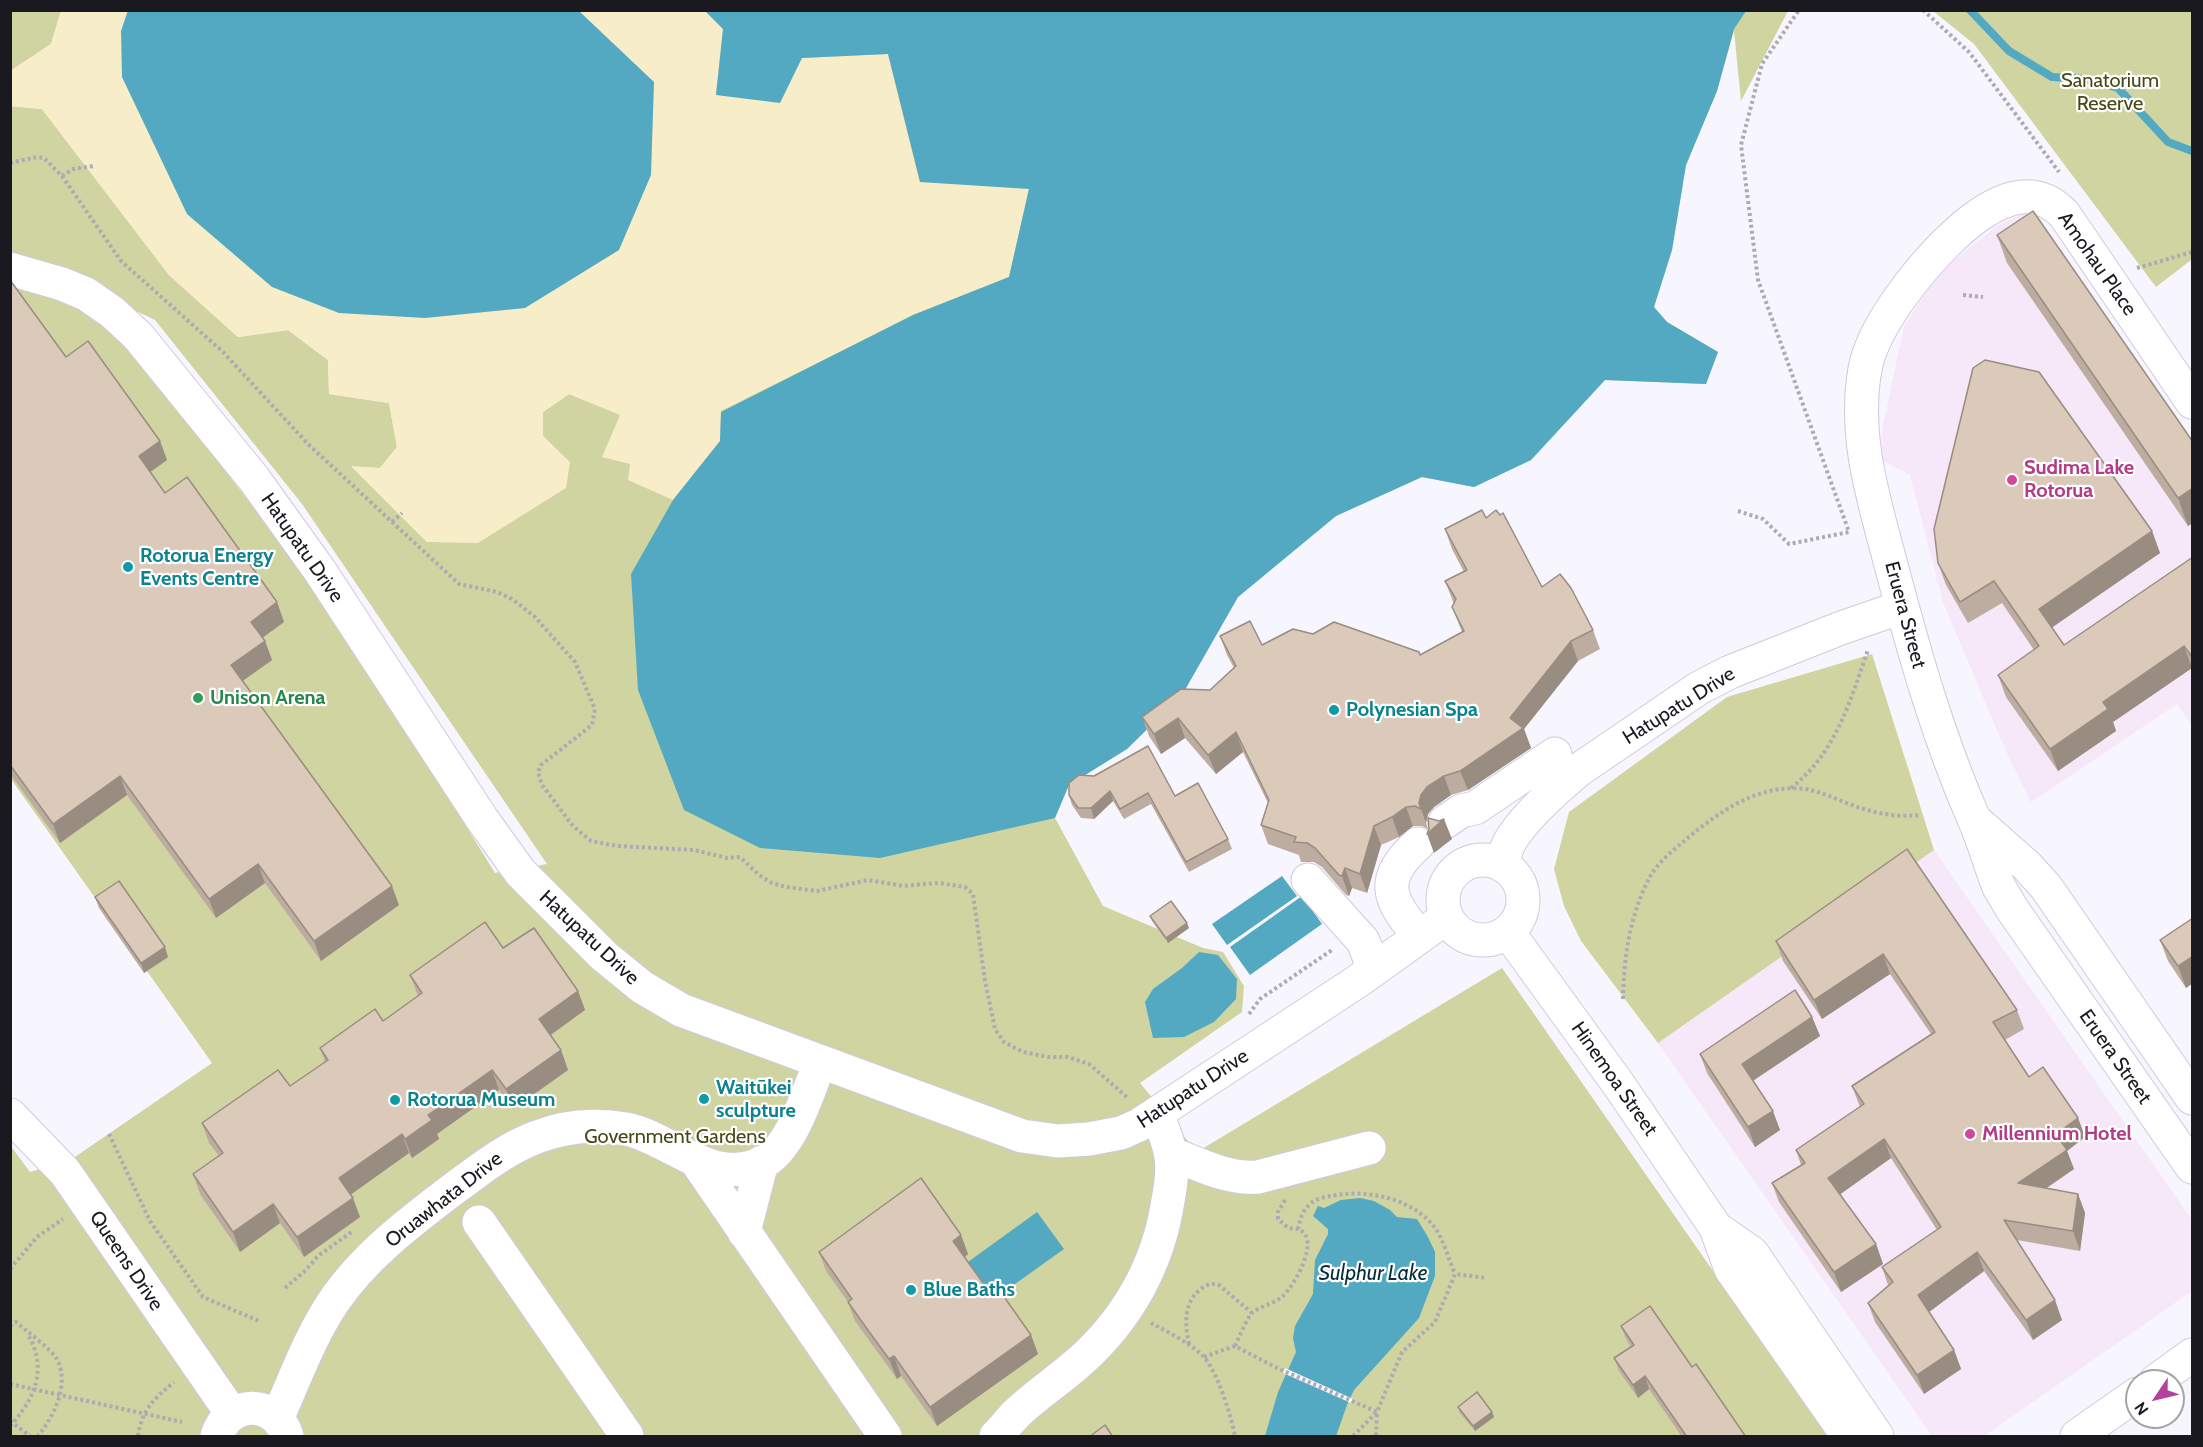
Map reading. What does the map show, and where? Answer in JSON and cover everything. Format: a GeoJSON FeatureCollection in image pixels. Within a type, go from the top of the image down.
{"type":"FeatureCollection","features":[{"type":"Feature","properties":{"kind":"street","name":"Amohau Place"},"geometry":{"type":"LineString","coordinates":[[1861,403],[1865,367],[1874,342],[1898,301],[1932,259],[1958,231],[1979,215],[2008,200],[2032,197],[2044,199],[2064,214],[2193,402]]}},
{"type":"Feature","properties":{"kind":"street","name":"Hatupatu Drive"},"geometry":{"type":"LineString","coordinates":[[10,269],[62,284],[86,294],[112,312],[138,336],[247,470],[307,553],[482,819],[514,863],[604,956],[642,987],[681,1010],[1022,1136],[1040,1140],[1105,1137],[1139,1125],[1157,1115],[1374,969],[1447,916]]}},
{"type":"Feature","properties":{"kind":"street","name":"Eruera Street"},"geometry":{"type":"LineString","coordinates":[[1861,403],[1862,442],[1866,469],[1930,706],[1999,887],[2012,909],[2193,1167]]}},
{"type":"Feature","properties":{"kind":"street","name":"Hatupatu Drive"},"geometry":{"type":"LineString","coordinates":[[1505,855],[1547,798],[1580,769],[1699,688],[1778,652],[1902,607]]}},
{"type":"Feature","properties":{"kind":"street"},"geometry":{"type":"LineString","coordinates":[[1445,822],[1461,811],[1488,800],[1555,754]]}},
{"type":"Feature","properties":{"kind":"street"},"geometry":{"type":"LineString","coordinates":[[1488,800],[1486,811],[1494,818],[1505,855],[1522,889],[1523,901],[1516,924],[1508,932],[1497,938],[1474,939],[1458,930],[1447,916],[1443,904],[1445,890],[1450,878],[1459,869],[1471,862],[1505,855]]}},
{"type":"Feature","properties":{"kind":"street","name":"Eruera Street"},"geometry":{"type":"LineString","coordinates":[[1975,820],[2027,866],[2046,887],[2192,1097]]}},
{"type":"Feature","properties":{"kind":"street"},"geometry":{"type":"LineString","coordinates":[[1418,844],[1400,863],[1394,875],[1392,890],[1396,908],[1420,936]]}},
{"type":"Feature","properties":{"kind":"street"},"geometry":{"type":"LineString","coordinates":[[1308,879],[1363,941],[1374,969]]}},
{"type":"Feature","properties":{"kind":"street","name":"Hinemoa Street"},"geometry":{"type":"LineString","coordinates":[[1508,932],[1619,1085],[1716,1228],[1731,1269],[1849,1423],[1877,1437]]}},
{"type":"Feature","properties":{"kind":"street"},"geometry":{"type":"LineString","coordinates":[[2070,992],[2103,967]]}},
{"type":"Feature","properties":{"kind":"street"},"geometry":{"type":"LineString","coordinates":[[744,1232],[762,1162],[772,1156],[788,1135],[820,1062]]}},
{"type":"Feature","properties":{"kind":"street"},"geometry":{"type":"LineString","coordinates":[[2158,1118],[2192,1097]]}},
{"type":"Feature","properties":{"kind":"street","name":"Queens Drive"},"geometry":{"type":"LineString","coordinates":[[10,1115],[65,1172],[224,1425]]}},
{"type":"Feature","properties":{"kind":"street"},"geometry":{"type":"LineString","coordinates":[[996,1437],[1016,1414],[1092,1350],[1127,1310],[1147,1275],[1161,1235],[1171,1186],[1172,1154],[1157,1115]]}},
{"type":"Feature","properties":{"kind":"street","name":"Oruawhata Drive"},"geometry":{"type":"LineString","coordinates":[[282,1428],[318,1327],[345,1286],[376,1252],[423,1211],[492,1160],[537,1137],[578,1127],[603,1126],[645,1134],[696,1161],[724,1168],[750,1167],[762,1162]]}},
{"type":"Feature","properties":{"kind":"street"},"geometry":{"type":"LineString","coordinates":[[1172,1154],[1236,1177],[1258,1177],[1369,1148]]}},
{"type":"Feature","properties":{"kind":"street","name":"Oruawhata Drive"},"geometry":{"type":"LineString","coordinates":[[696,1161],[885,1437]]}},
{"type":"Feature","properties":{"kind":"street"},"geometry":{"type":"LineString","coordinates":[[479,1222],[627,1437]]}},
{"type":"Feature","properties":{"kind":"street"},"geometry":{"type":"LineString","coordinates":[[2174,1369],[2193,1356]]}},
{"type":"Feature","properties":{"kind":"street"},"geometry":{"type":"LineString","coordinates":[[2077,1437],[2125,1403]]}},
{"type":"Feature","properties":{"kind":"street"},"geometry":{"type":"LineString","coordinates":[[224,1425],[243,1409],[256,1408],[267,1412],[282,1428]]}},
{"type":"Feature","properties":{"kind":"path"},"geometry":{"type":"LineString","coordinates":[[1737,511],[1763,519],[1789,544],[1849,532],[1758,280],[1741,145],[1762,64],[1799,10]]}},
{"type":"Feature","properties":{"kind":"path"},"geometry":{"type":"LineString","coordinates":[[1923,10],[1969,52],[2061,174]]}},
{"type":"Feature","properties":{"kind":"path"},"geometry":{"type":"LineString","coordinates":[[10,163],[37,157],[44,158],[62,176],[121,261],[223,352],[309,445],[459,584],[497,592],[512,599],[534,616],[575,662],[595,709],[592,725],[541,765],[538,772],[542,785],[573,826],[591,841],[618,846],[694,850],[727,858],[740,857],[759,875],[772,883],[817,891],[867,880],[903,886],[939,883],[965,886],[973,894],[985,981],[995,1029],[1004,1042],[1023,1052],[1048,1057],[1068,1057],[1089,1065],[1126,1097],[1157,1115]]}},
{"type":"Feature","properties":{"kind":"path"},"geometry":{"type":"LineString","coordinates":[[62,176],[73,169],[94,166]]}},
{"type":"Feature","properties":{"kind":"path"},"geometry":{"type":"LineString","coordinates":[[2132,270],[2193,252]]}},
{"type":"Feature","properties":{"kind":"path"},"geometry":{"type":"LineString","coordinates":[[1964,294],[1983,297]]}},
{"type":"Feature","properties":{"kind":"path"},"geometry":{"type":"LineString","coordinates":[[392,522],[402,513]]}},
{"type":"Feature","properties":{"kind":"path"},"geometry":{"type":"LineString","coordinates":[[1791,788],[1813,769],[1831,743],[1854,692],[1870,643]]}},
{"type":"Feature","properties":{"kind":"path"},"geometry":{"type":"LineString","coordinates":[[1623,999],[1626,949],[1636,911],[1652,873],[1678,847],[1719,813],[1765,792],[1791,788],[1818,792],[1878,813],[1906,816],[1920,814]]}},
{"type":"Feature","properties":{"kind":"path"},"geometry":{"type":"LineString","coordinates":[[1242,1019],[1251,1012],[1260,999],[1334,949]]}},
{"type":"Feature","properties":{"kind":"path"},"geometry":{"type":"LineString","coordinates":[[1126,1097],[1136,1091]]}},
{"type":"Feature","properties":{"kind":"path"},"geometry":{"type":"LineString","coordinates":[[109,1134],[150,1221],[203,1297],[259,1321]]}},
{"type":"Feature","properties":{"kind":"path"},"geometry":{"type":"LineString","coordinates":[[1204,1357],[1235,1346],[1252,1313],[1281,1298],[1297,1277],[1308,1243],[1306,1235],[1298,1229],[1284,1226],[1277,1215],[1291,1187],[1292,1168]]}},
{"type":"Feature","properties":{"kind":"path"},"geometry":{"type":"LineString","coordinates":[[1298,1229],[1301,1216],[1309,1204],[1325,1197],[1349,1192],[1389,1198],[1419,1212],[1431,1223],[1436,1229],[1455,1274],[1435,1322],[1402,1352],[1377,1412],[1376,1437]]}},
{"type":"Feature","properties":{"kind":"path"},"geometry":{"type":"LineString","coordinates":[[10,1269],[37,1237],[86,1203]]}},
{"type":"Feature","properties":{"kind":"path"},"geometry":{"type":"LineString","coordinates":[[285,1288],[318,1256],[362,1224]]}},
{"type":"Feature","properties":{"kind":"path"},"geometry":{"type":"LineString","coordinates":[[1455,1274],[1486,1278]]}},
{"type":"Feature","properties":{"kind":"path"},"geometry":{"type":"LineString","coordinates":[[1189,1345],[1186,1328],[1187,1312],[1190,1300],[1203,1286],[1219,1285],[1252,1313]]}},
{"type":"Feature","properties":{"kind":"path"},"geometry":{"type":"LineString","coordinates":[[1127,1310],[1189,1345],[1204,1357],[1226,1402],[1235,1437]]}},
{"type":"Feature","properties":{"kind":"path"},"geometry":{"type":"LineString","coordinates":[[10,1326],[16,1322],[57,1358],[61,1378],[60,1394],[47,1424],[38,1437]]}},
{"type":"Feature","properties":{"kind":"path"},"geometry":{"type":"LineString","coordinates":[[26,1330],[36,1349],[39,1361],[34,1389],[27,1406],[11,1423],[30,1437]]}},
{"type":"Feature","properties":{"kind":"path"},"geometry":{"type":"LineString","coordinates":[[1235,1346],[1275,1367],[1377,1412]]}},
{"type":"Feature","properties":{"kind":"path"},"geometry":{"type":"LineString","coordinates":[[138,1437],[150,1402],[177,1380]]}},
{"type":"Feature","properties":{"kind":"path"},"geometry":{"type":"LineString","coordinates":[[10,1384],[182,1422]]}},
{"type":"Feature","properties":{"kind":"path"},"geometry":{"type":"LineString","coordinates":[[1353,1437],[1377,1412]]}},
{"type":"Feature","properties":{"kind":"shaded area"},"geometry":{"type":"Polygon","coordinates":[[[2022,214],[2040,220],[2192,443],[2192,726],[2177,704],[2031,802],[2004,747],[1943,602],[1910,475],[1881,460],[1882,430],[1904,327],[1937,274],[1998,225],[2022,214]]]}},
{"type":"Feature","properties":{"kind":"shaded area"},"geometry":{"type":"Polygon","coordinates":[[[1934,850],[2192,1220],[2192,1291],[1984,1436],[1932,1436],[1658,1043],[1934,850]]]}},
{"type":"Feature","properties":{"kind":"green space"},"geometry":{"type":"Polygon","coordinates":[[[11,11],[61,11],[51,44],[11,71],[11,11]]]}},
{"type":"Feature","properties":{"kind":"green space","name":"Government Gardens"},"geometry":{"type":"Polygon","coordinates":[[[705,11],[1788,11],[1741,101],[1734,31],[1717,91],[1686,165],[1672,250],[1654,307],[1667,322],[1718,352],[1706,384],[1605,380],[1531,460],[1474,487],[1422,477],[1336,516],[1238,597],[1182,695],[1127,749],[1069,785],[1055,818],[1103,906],[1203,948],[1223,952],[1244,986],[1242,1012],[1140,1083],[1197,1152],[1502,968],[1828,1436],[11,1436],[10,1145],[30,1172],[72,1159],[212,1063],[11,779],[11,282],[62,296],[112,328],[189,423],[336,616],[495,873],[547,864],[302,504],[155,320],[11,251],[11,106],[42,109],[169,275],[238,337],[288,330],[328,360],[329,394],[389,403],[397,447],[380,468],[352,467],[427,542],[569,463],[543,436],[543,412],[569,394],[621,415],[630,464],[723,29],[705,11]]]}},
{"type":"Feature","properties":{"kind":"green space","name":"Sanatorium Reserve"},"geometry":{"type":"Polygon","coordinates":[[[1933,11],[2192,11],[2192,262],[2191,260],[2156,287],[1974,44],[1933,11]]]}},
{"type":"Feature","properties":{"kind":"green space"},"geometry":{"type":"Polygon","coordinates":[[[1872,654],[1934,850],[1658,1043],[1581,941],[1564,906],[1554,869],[1569,812],[1727,697],[1872,654]]]}},
{"type":"Feature","properties":{"kind":"sand"},"geometry":{"type":"Polygon","coordinates":[[[61,11],[128,11],[121,31],[654,82],[579,11],[705,11],[723,29],[716,94],[802,58],[888,54],[920,182],[1029,188],[1009,277],[913,315],[721,411],[720,441],[673,500],[628,480],[630,464],[602,457],[620,415],[569,394],[543,412],[543,436],[570,462],[566,488],[478,543],[427,542],[351,466],[380,468],[397,447],[389,403],[329,394],[328,360],[288,330],[238,337],[169,275],[42,109],[11,106],[10,71],[51,44],[61,11]]]}},
{"type":"Feature","properties":{"kind":"water"},"geometry":{"type":"Polygon","coordinates":[[[128,10],[579,11],[654,82],[651,175],[619,250],[525,308],[425,318],[339,313],[272,287],[187,214],[122,77],[121,31],[128,10]]]}},
{"type":"Feature","properties":{"kind":"water"},"geometry":{"type":"Polygon","coordinates":[[[705,11],[1746,11],[1734,29],[1717,91],[1686,165],[1672,250],[1654,307],[1667,322],[1718,352],[1706,384],[1605,380],[1531,460],[1474,487],[1422,477],[1336,516],[1238,597],[1182,695],[1127,749],[1069,785],[1055,818],[880,858],[760,848],[684,810],[638,690],[631,574],[673,500],[720,441],[721,412],[913,315],[1009,277],[1029,189],[920,182],[888,54],[802,58],[780,103],[716,95],[723,29],[705,11]]]}},
{"type":"Feature","properties":{"kind":"water"},"geometry":{"type":"Polygon","coordinates":[[[1282,876],[1297,896],[1227,945],[1212,924],[1282,876]]]}},
{"type":"Feature","properties":{"kind":"water"},"geometry":{"type":"Polygon","coordinates":[[[1302,896],[1322,924],[1250,975],[1230,947],[1302,896]]]}},
{"type":"Feature","properties":{"kind":"water"},"geometry":{"type":"Polygon","coordinates":[[[1199,952],[1218,955],[1237,979],[1236,999],[1214,1022],[1184,1037],[1153,1038],[1145,1002],[1153,989],[1182,968],[1199,952]]]}},
{"type":"Feature","properties":{"kind":"water","name":"Sulphur Lake"},"geometry":{"type":"Polygon","coordinates":[[[1360,1198],[1374,1201],[1397,1217],[1417,1219],[1428,1237],[1435,1252],[1435,1276],[1419,1318],[1354,1390],[1336,1436],[1265,1436],[1278,1392],[1296,1352],[1293,1338],[1295,1326],[1313,1294],[1315,1260],[1328,1234],[1328,1229],[1313,1216],[1318,1206],[1324,1208],[1341,1200],[1360,1198]]]}},
{"type":"Feature","properties":{"kind":"water"},"geometry":{"type":"Polygon","coordinates":[[[1037,1212],[1064,1249],[994,1299],[968,1262],[1037,1212]]]}},
{"type":"Feature","properties":{"kind":"pier"},"geometry":{"type":"Polygon","coordinates":[[[1285,1368],[1353,1399],[1351,1403],[1283,1373],[1285,1368]]]}},
{"type":"Feature","properties":{"kind":"building"},"geometry":{"type":"Polygon","coordinates":[[[2033,211],[2193,442],[2193,488],[2178,498],[1997,235],[2033,211]]]}},
{"type":"Feature","properties":{"kind":"building","name":"Rotorua Energy Events Centre"},"geometry":{"type":"Polygon","coordinates":[[[10,280],[66,357],[88,341],[160,441],[139,456],[165,493],[187,477],[277,602],[251,622],[265,641],[231,665],[392,886],[314,941],[258,864],[209,899],[120,776],[53,824],[10,765],[10,280]]]}},
{"type":"Feature","properties":{"kind":"building"},"geometry":{"type":"Polygon","coordinates":[[[1985,360],[2039,372],[2152,531],[2039,609],[2064,645],[2193,557],[2193,658],[2184,646],[2103,702],[2108,709],[2050,749],[1998,675],[2039,646],[1994,581],[1960,602],[1938,563],[1934,529],[1973,368],[1985,360]]]}},
{"type":"Feature","properties":{"kind":"building","name":"Polynesian Spa"},"geometry":{"type":"Polygon","coordinates":[[[1482,510],[1486,518],[1496,510],[1500,515],[1503,513],[1542,587],[1560,574],[1571,588],[1593,630],[1571,641],[1510,718],[1523,728],[1460,771],[1444,776],[1427,787],[1421,795],[1419,803],[1421,809],[1415,806],[1406,807],[1374,826],[1360,874],[1345,868],[1342,876],[1339,875],[1315,848],[1307,843],[1294,842],[1296,837],[1261,825],[1269,800],[1236,732],[1208,755],[1178,718],[1154,734],[1142,717],[1181,689],[1210,690],[1236,666],[1220,636],[1250,621],[1262,645],[1293,629],[1313,634],[1334,622],[1419,652],[1420,655],[1464,631],[1452,607],[1456,599],[1445,581],[1467,570],[1445,529],[1482,510]]]}},
{"type":"Feature","properties":{"kind":"building"},"geometry":{"type":"Polygon","coordinates":[[[1148,746],[1175,796],[1198,783],[1228,839],[1186,862],[1148,793],[1120,809],[1110,791],[1091,808],[1078,808],[1069,795],[1069,783],[1079,775],[1094,776],[1148,746]]]}},
{"type":"Feature","properties":{"kind":"building"},"geometry":{"type":"Polygon","coordinates":[[[1428,818],[1439,821],[1444,819],[1427,834],[1429,829],[1428,818]]]}},
{"type":"Feature","properties":{"kind":"building","name":"Millennium Hotel"},"geometry":{"type":"Polygon","coordinates":[[[1907,849],[2017,1010],[1993,1022],[2029,1077],[2043,1067],[2078,1118],[2056,1134],[2067,1150],[2018,1183],[2078,1194],[2073,1231],[2004,1220],[2055,1300],[2026,1320],[1977,1252],[1918,1295],[1954,1350],[1917,1375],[1868,1303],[1893,1282],[1882,1267],[1941,1227],[1884,1139],[1828,1178],[1876,1244],[1834,1272],[1772,1183],[1805,1163],[1796,1150],[1864,1104],[1852,1086],[1935,1032],[1883,954],[1814,1000],[1776,941],[1907,849]]]}},
{"type":"Feature","properties":{"kind":"building"},"geometry":{"type":"Polygon","coordinates":[[[119,881],[165,947],[141,963],[95,897],[119,881]]]}},
{"type":"Feature","properties":{"kind":"building"},"geometry":{"type":"Polygon","coordinates":[[[1171,901],[1187,923],[1166,938],[1150,916],[1171,901]]]}},
{"type":"Feature","properties":{"kind":"building"},"geometry":{"type":"Polygon","coordinates":[[[2193,918],[2193,956],[2178,966],[2160,940],[2193,918]]]}},
{"type":"Feature","properties":{"kind":"building","name":"Rotorua Museum"},"geometry":{"type":"Polygon","coordinates":[[[485,922],[503,948],[534,928],[578,991],[539,1019],[561,1050],[506,1089],[492,1070],[428,1115],[432,1120],[405,1139],[402,1134],[339,1178],[353,1198],[297,1237],[273,1204],[233,1232],[193,1174],[223,1153],[202,1123],[278,1070],[290,1086],[328,1060],[320,1048],[375,1009],[383,1021],[422,993],[410,975],[485,922]]]}},
{"type":"Feature","properties":{"kind":"building"},"geometry":{"type":"Polygon","coordinates":[[[1795,990],[1812,1017],[1742,1064],[1773,1111],[1748,1127],[1700,1054],[1795,990]]]}},
{"type":"Feature","properties":{"kind":"building","name":"Blue Baths"},"geometry":{"type":"Polygon","coordinates":[[[921,1178],[961,1235],[953,1241],[988,1290],[995,1284],[1031,1335],[930,1407],[894,1356],[889,1359],[870,1333],[848,1302],[852,1299],[819,1252],[921,1178]]]}},
{"type":"Feature","properties":{"kind":"building"},"geometry":{"type":"Polygon","coordinates":[[[1650,1306],[1692,1367],[1696,1364],[1746,1437],[1687,1437],[1645,1376],[1633,1385],[1614,1358],[1634,1345],[1621,1326],[1650,1306]]]}},
{"type":"Feature","properties":{"kind":"building"},"geometry":{"type":"Polygon","coordinates":[[[1477,1392],[1492,1412],[1473,1426],[1458,1407],[1477,1392]]]}},
{"type":"Feature","properties":{"kind":"building"},"geometry":{"type":"Polygon","coordinates":[[[1105,1425],[1113,1437],[1089,1437],[1105,1425]]]}},
{"type":"Feature","properties":{"kind":"waterway"},"geometry":{"type":"LineString","coordinates":[[1970,10],[2009,51],[2052,77],[2084,79],[2118,88],[2168,142],[2192,151]]}},
{"type":"Feature","properties":{"kind":"place","name":"Sudima Lake Rotorua"},"geometry":{"type":"Point","coordinates":[2012,480]}},
{"type":"Feature","properties":{"kind":"place","name":"Rotorua Energy Events Centre"},"geometry":{"type":"Point","coordinates":[128,567]}},
{"type":"Feature","properties":{"kind":"place","name":"Unison Arena"},"geometry":{"type":"Point","coordinates":[198,698]}},
{"type":"Feature","properties":{"kind":"place","name":"Polynesian Spa"},"geometry":{"type":"Point","coordinates":[1334,710]}},
{"type":"Feature","properties":{"kind":"place","name":"Waitūkei sculpture"},"geometry":{"type":"Point","coordinates":[704,1099]}},
{"type":"Feature","properties":{"kind":"place","name":"Rotorua Museum"},"geometry":{"type":"Point","coordinates":[395,1100]}},
{"type":"Feature","properties":{"kind":"place","name":"Millennium Hotel"},"geometry":{"type":"Point","coordinates":[1970,1134]}},
{"type":"Feature","properties":{"kind":"place","name":"Blue Baths"},"geometry":{"type":"Point","coordinates":[911,1290]}}]}
